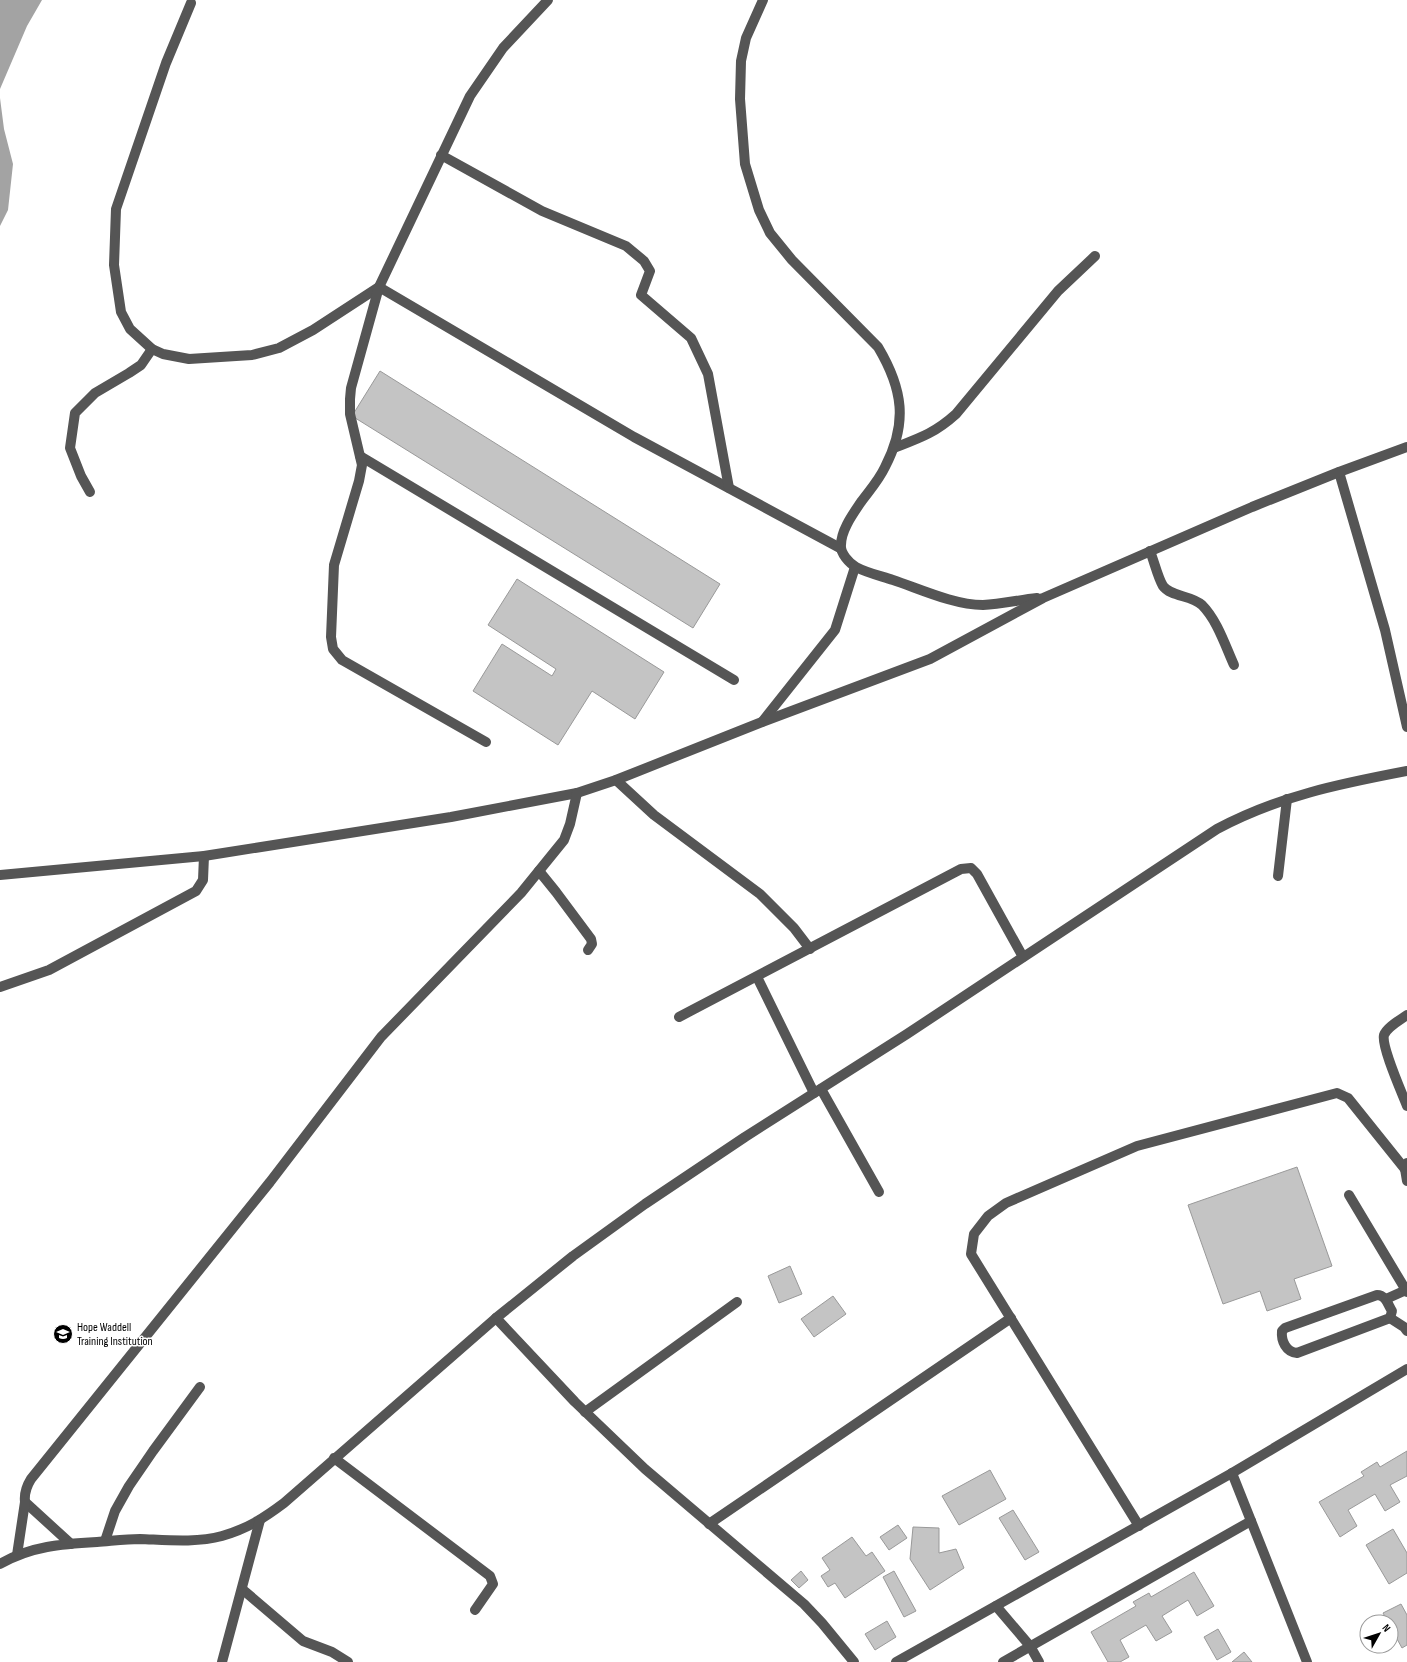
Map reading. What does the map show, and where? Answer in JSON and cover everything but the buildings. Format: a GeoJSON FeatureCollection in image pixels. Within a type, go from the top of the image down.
{"type":"FeatureCollection","features":[{"type":"Feature","properties":{"kind":"street"},"geometry":{"type":"LineString","coordinates":[[486,742],[342,660],[333,649],[330,637],[334,564],[359,481],[362,465],[350,414],[351,388],[380,287],[470,96],[503,48],[548,0]]}},
{"type":"Feature","properties":{"kind":"street"},"geometry":{"type":"LineString","coordinates":[[763,0],[746,38],[741,61],[740,99],[745,164],[759,210],[770,233],[792,260],[878,348],[888,364],[896,383],[900,404],[899,426],[894,448],[884,468],[852,516],[841,539],[840,548]]}},
{"type":"Feature","properties":{"kind":"street"},"geometry":{"type":"LineString","coordinates":[[191,3],[166,63],[116,209],[114,265],[121,312],[130,330],[152,349],[163,354],[189,359],[252,355],[279,348],[314,330],[380,287]]}},
{"type":"Feature","properties":{"kind":"street"},"geometry":{"type":"LineString","coordinates":[[441,155],[542,211],[626,246],[644,261],[650,270],[641,295],[691,338],[708,374],[729,488]]}},
{"type":"Feature","properties":{"kind":"street"},"geometry":{"type":"LineString","coordinates":[[894,448],[928,435],[944,425],[956,414],[1058,291],[1095,256]]}},
{"type":"Feature","properties":{"kind":"street"},"geometry":{"type":"LineString","coordinates":[[380,287],[634,437],[840,548],[846,558],[855,567],[948,599],[982,605],[1043,598]]}},
{"type":"Feature","properties":{"kind":"street"},"geometry":{"type":"LineString","coordinates":[[90,492],[70,448],[75,413],[95,393],[129,373],[141,364],[152,349]]}},
{"type":"Feature","properties":{"kind":"street"},"geometry":{"type":"LineString","coordinates":[[0,875],[204,856],[451,817],[577,793],[616,780],[762,722],[930,659],[1043,598],[1252,507],[1339,472],[1407,447]]}},
{"type":"Feature","properties":{"kind":"street"},"geometry":{"type":"LineString","coordinates":[[360,456],[734,680]]}},
{"type":"Feature","properties":{"kind":"street"},"geometry":{"type":"LineString","coordinates":[[1339,472],[1385,630],[1407,727]]}},
{"type":"Feature","properties":{"kind":"street"},"geometry":{"type":"LineString","coordinates":[[1150,551],[1163,586],[1168,591],[1188,597],[1201,604],[1211,616],[1234,665]]}},
{"type":"Feature","properties":{"kind":"street"},"geometry":{"type":"LineString","coordinates":[[762,722],[835,630],[855,567]]}},
{"type":"Feature","properties":{"kind":"street"},"geometry":{"type":"LineString","coordinates":[[0,1564],[30,1550],[71,1544],[138,1539],[174,1541],[206,1539],[236,1531],[260,1520],[284,1503],[496,1318],[573,1256],[645,1204],[1217,829],[1248,813],[1287,799],[1350,782],[1407,771]]}},
{"type":"Feature","properties":{"kind":"street"},"geometry":{"type":"LineString","coordinates":[[616,780],[654,815],[760,894],[794,928],[810,949]]}},
{"type":"Feature","properties":{"kind":"street"},"geometry":{"type":"LineString","coordinates":[[17,1555],[26,1502],[24,1494],[26,1485],[270,1182],[381,1037],[522,893],[539,872],[564,840],[570,824],[577,793]]}},
{"type":"Feature","properties":{"kind":"street"},"geometry":{"type":"LineString","coordinates":[[1278,876],[1287,799]]}},
{"type":"Feature","properties":{"kind":"street"},"geometry":{"type":"LineString","coordinates":[[0,987],[49,970],[196,891],[203,880],[204,856]]}},
{"type":"Feature","properties":{"kind":"street"},"geometry":{"type":"LineString","coordinates":[[679,1017],[961,868],[971,868],[977,874],[1023,957]]}},
{"type":"Feature","properties":{"kind":"street"},"geometry":{"type":"LineString","coordinates":[[539,872],[591,939],[592,944],[588,950]]}},
{"type":"Feature","properties":{"kind":"street"},"geometry":{"type":"LineString","coordinates":[[757,976],[818,1091],[879,1192]]}},
{"type":"Feature","properties":{"kind":"street"},"geometry":{"type":"LineString","coordinates":[[1407,1015],[1387,1031],[1384,1037],[1387,1053],[1407,1106]]}},
{"type":"Feature","properties":{"kind":"street"},"geometry":{"type":"LineString","coordinates":[[1139,1526],[971,1254],[974,1234],[988,1216],[1006,1202],[1137,1146],[1337,1093],[1348,1098],[1406,1165],[1407,1182]]}},
{"type":"Feature","properties":{"kind":"street"},"geometry":{"type":"LineString","coordinates":[[1349,1195],[1406,1291],[1386,1299]]}},
{"type":"Feature","properties":{"kind":"street"},"geometry":{"type":"LineString","coordinates":[[1377,1295],[1380,1295],[1386,1299],[1392,1311],[1390,1318],[1296,1353],[1286,1349],[1281,1336],[1282,1331],[1286,1328],[1377,1295]]}},
{"type":"Feature","properties":{"kind":"street"},"geometry":{"type":"LineString","coordinates":[[585,1412],[737,1302]]}},
{"type":"Feature","properties":{"kind":"street"},"geometry":{"type":"LineString","coordinates":[[496,1318],[585,1412],[645,1469],[804,1604],[822,1623],[854,1662]]}},
{"type":"Feature","properties":{"kind":"street"},"geometry":{"type":"LineString","coordinates":[[710,1524],[1011,1318]]}},
{"type":"Feature","properties":{"kind":"street"},"geometry":{"type":"LineString","coordinates":[[1390,1318],[1404,1327],[1407,1331]]}},
{"type":"Feature","properties":{"kind":"street"},"geometry":{"type":"LineString","coordinates":[[896,1662],[1232,1473],[1407,1369]]}},
{"type":"Feature","properties":{"kind":"street"},"geometry":{"type":"LineString","coordinates":[[105,1541],[115,1511],[129,1486],[149,1456],[200,1387]]}},
{"type":"Feature","properties":{"kind":"street"},"geometry":{"type":"LineString","coordinates":[[334,1458],[490,1576],[493,1584],[474,1610]]}},
{"type":"Feature","properties":{"kind":"street"},"geometry":{"type":"LineString","coordinates":[[1232,1473],[1307,1662]]}},
{"type":"Feature","properties":{"kind":"street"},"geometry":{"type":"LineString","coordinates":[[26,1502],[71,1544]]}},
{"type":"Feature","properties":{"kind":"street"},"geometry":{"type":"LineString","coordinates":[[222,1662],[260,1520]]}},
{"type":"Feature","properties":{"kind":"street"},"geometry":{"type":"LineString","coordinates":[[1003,1662],[1251,1521]]}},
{"type":"Feature","properties":{"kind":"street"},"geometry":{"type":"LineString","coordinates":[[242,1589],[303,1641],[332,1652],[348,1662]]}},
{"type":"Feature","properties":{"kind":"street"},"geometry":{"type":"LineString","coordinates":[[996,1606],[1030,1646],[1039,1662]]}},
{"type":"Feature","properties":{"kind":"shaded area"},"geometry":{"type":"Polygon","coordinates":[[[0,0],[42,0],[27,26],[0,89],[0,0]]]}},
{"type":"Feature","properties":{"kind":"shaded area"},"geometry":{"type":"Polygon","coordinates":[[[0,98],[4,129],[13,164],[8,210],[0,226],[0,98]]]}},
{"type":"Feature","properties":{"kind":"place","name":"Hope Waddell Training Institution"},"geometry":{"type":"Point","coordinates":[63,1334]}}]}
